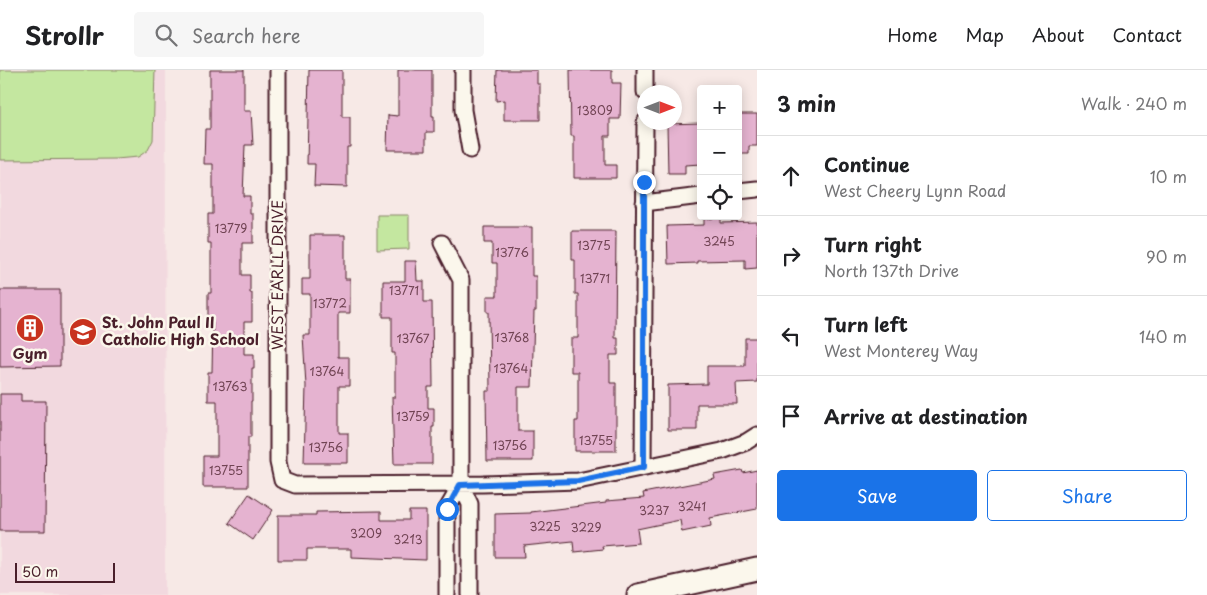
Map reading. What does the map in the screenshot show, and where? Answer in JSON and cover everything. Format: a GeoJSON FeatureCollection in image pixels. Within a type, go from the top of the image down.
{"type":"FeatureCollection","features":[{"type":"Feature","properties":{"kind":"street","name":"WEST EARLL DRIVE"},"geometry":{"type":"LineString","coordinates":[[278,70],[278,462],[282,480],[295,485],[460,485]]}},
{"type":"Feature","properties":{"kind":"street"},"geometry":{"type":"LineString","coordinates":[[463,70],[463,110],[470,150]]}},
{"type":"Feature","properties":{"kind":"street"},"geometry":{"type":"LineString","coordinates":[[645,70],[645,85]]}},
{"type":"Feature","properties":{"kind":"street"},"geometry":{"type":"LineString","coordinates":[[644,130],[644,467]]}},
{"type":"Feature","properties":{"kind":"street"},"geometry":{"type":"LineString","coordinates":[[742,191],[757,189]]}},
{"type":"Feature","properties":{"kind":"street"},"geometry":{"type":"LineString","coordinates":[[644,202],[697,196]]}},
{"type":"Feature","properties":{"kind":"street"},"geometry":{"type":"LineString","coordinates":[[442,242],[461,280],[460,485],[470,504],[470,595]]}},
{"type":"Feature","properties":{"kind":"street"},"geometry":{"type":"LineString","coordinates":[[460,485],[578,481],[722,450],[746,442],[757,435]]}},
{"type":"Feature","properties":{"kind":"street"},"geometry":{"type":"LineString","coordinates":[[447,595],[447,509],[460,485]]}},
{"type":"Feature","properties":{"kind":"street"},"geometry":{"type":"LineString","coordinates":[[638,595],[757,569]]}},
{"type":"Feature","properties":{"kind":"shaded area","name":"St. John Paul II Catholic High School"},"geometry":{"type":"Polygon","coordinates":[[[0,70],[166,70],[165,595],[0,595],[0,70]]]}},
{"type":"Feature","properties":{"kind":"green space"},"geometry":{"type":"Polygon","coordinates":[[[0,70],[155,70],[153,140],[148,150],[138,157],[116,159],[0,160],[0,70]]]}},
{"type":"Feature","properties":{"kind":"green space"},"geometry":{"type":"Polygon","coordinates":[[[377,215],[409,215],[409,249],[377,250],[377,215]]]}},
{"type":"Feature","properties":{"kind":"building"},"geometry":{"type":"Polygon","coordinates":[[[210,70],[244,70],[244,111],[251,111],[253,145],[245,145],[243,196],[250,196],[250,214],[253,214],[253,243],[242,243],[242,275],[250,275],[250,293],[252,293],[252,322],[244,322],[244,354],[254,354],[251,437],[248,437],[248,487],[203,487],[203,456],[217,456],[217,401],[208,401],[208,372],[212,372],[213,322],[208,322],[208,293],[211,293],[211,243],[208,243],[208,214],[213,214],[213,164],[204,164],[205,129],[210,129],[210,70]]]}},
{"type":"Feature","properties":{"kind":"building"},"geometry":{"type":"Polygon","coordinates":[[[309,70],[342,70],[342,117],[350,117],[350,147],[347,147],[347,187],[314,186],[315,164],[307,164],[309,70]]]}},
{"type":"Feature","properties":{"kind":"building"},"geometry":{"type":"Polygon","coordinates":[[[398,70],[432,70],[434,132],[426,132],[426,150],[387,150],[388,115],[398,116],[398,70]]]}},
{"type":"Feature","properties":{"kind":"building"},"geometry":{"type":"Polygon","coordinates":[[[497,70],[537,70],[537,84],[540,84],[540,120],[504,120],[504,100],[496,101],[497,70]]]}},
{"type":"Feature","properties":{"kind":"building"},"geometry":{"type":"Polygon","coordinates":[[[570,70],[612,70],[612,83],[621,83],[620,119],[610,119],[610,136],[605,136],[605,165],[616,165],[616,178],[574,178],[574,136],[571,136],[570,70]]]}},
{"type":"Feature","properties":{"kind":"building"},"geometry":{"type":"Polygon","coordinates":[[[742,114],[757,114],[757,146],[749,146],[749,154],[742,154],[742,114]]]}},
{"type":"Feature","properties":{"kind":"building"},"geometry":{"type":"Polygon","coordinates":[[[697,123],[697,164],[685,165],[685,174],[668,174],[667,130],[682,130],[682,124],[697,123]]]}},
{"type":"Feature","properties":{"kind":"building"},"geometry":{"type":"Polygon","coordinates":[[[704,220],[721,220],[721,223],[757,222],[757,268],[745,269],[745,260],[668,264],[667,226],[704,225],[704,220]]]}},
{"type":"Feature","properties":{"kind":"building"},"geometry":{"type":"Polygon","coordinates":[[[484,227],[532,227],[532,276],[536,276],[536,311],[534,311],[532,387],[518,387],[518,431],[533,431],[533,461],[487,461],[486,391],[490,391],[487,296],[497,296],[497,263],[492,263],[492,243],[484,243],[484,227]]]}},
{"type":"Feature","properties":{"kind":"building"},"geometry":{"type":"Polygon","coordinates":[[[572,231],[616,231],[615,338],[618,338],[618,355],[610,355],[610,383],[616,383],[616,451],[575,451],[575,421],[578,421],[578,372],[571,372],[571,338],[578,338],[578,294],[575,294],[575,260],[572,260],[572,231]]]}},
{"type":"Feature","properties":{"kind":"building"},"geometry":{"type":"Polygon","coordinates":[[[310,235],[345,235],[345,279],[350,279],[350,313],[338,313],[338,357],[349,357],[349,386],[339,386],[339,433],[348,433],[348,463],[304,463],[306,386],[303,335],[310,335],[310,294],[302,294],[302,279],[310,279],[310,235]]]}},
{"type":"Feature","properties":{"kind":"building"},"geometry":{"type":"Polygon","coordinates":[[[405,261],[416,261],[417,281],[424,281],[424,302],[432,302],[433,387],[428,387],[428,408],[434,408],[432,464],[394,464],[392,397],[395,397],[395,353],[392,353],[392,317],[383,317],[383,281],[405,281],[405,261]]]}},
{"type":"Feature","properties":{"kind":"building","name":"Gym"},"geometry":{"type":"Polygon","coordinates":[[[0,290],[60,290],[60,366],[0,367],[0,290]]]}},
{"type":"Feature","properties":{"kind":"building"},"geometry":{"type":"Polygon","coordinates":[[[745,338],[757,338],[757,382],[736,383],[737,404],[697,404],[697,430],[668,430],[668,385],[707,384],[707,366],[745,366],[745,338]]]}},
{"type":"Feature","properties":{"kind":"building"},"geometry":{"type":"Polygon","coordinates":[[[0,394],[21,394],[21,401],[46,401],[45,531],[0,531],[0,394]]]}},
{"type":"Feature","properties":{"kind":"building"},"geometry":{"type":"Polygon","coordinates":[[[742,470],[743,473],[757,470],[757,509],[710,518],[711,526],[682,532],[680,520],[637,529],[639,543],[602,546],[603,549],[574,552],[573,541],[524,546],[525,557],[495,557],[495,514],[531,513],[606,503],[606,501],[644,498],[643,493],[715,479],[714,475],[742,470]]]}},
{"type":"Feature","properties":{"kind":"building"},"geometry":{"type":"Polygon","coordinates":[[[249,494],[273,510],[253,540],[229,523],[249,494]]]}},
{"type":"Feature","properties":{"kind":"building"},"geometry":{"type":"Polygon","coordinates":[[[381,511],[381,520],[409,520],[409,511],[426,511],[426,560],[351,557],[351,549],[307,549],[307,560],[278,560],[278,515],[316,515],[316,512],[381,511]]]}},
{"type":"Feature","properties":{"kind":"place","name":"Gym"},"geometry":{"type":"Point","coordinates":[30,328]}},
{"type":"Feature","properties":{"kind":"place","name":"St. John Paul II Catholic High School"},"geometry":{"type":"Point","coordinates":[83,332]}},
{"type":"Feature","properties":{"kind":"route"},"geometry":{"type":"LineString","coordinates":[[447,509],[460,485],[578,481],[644,467],[644,182]]}}]}
